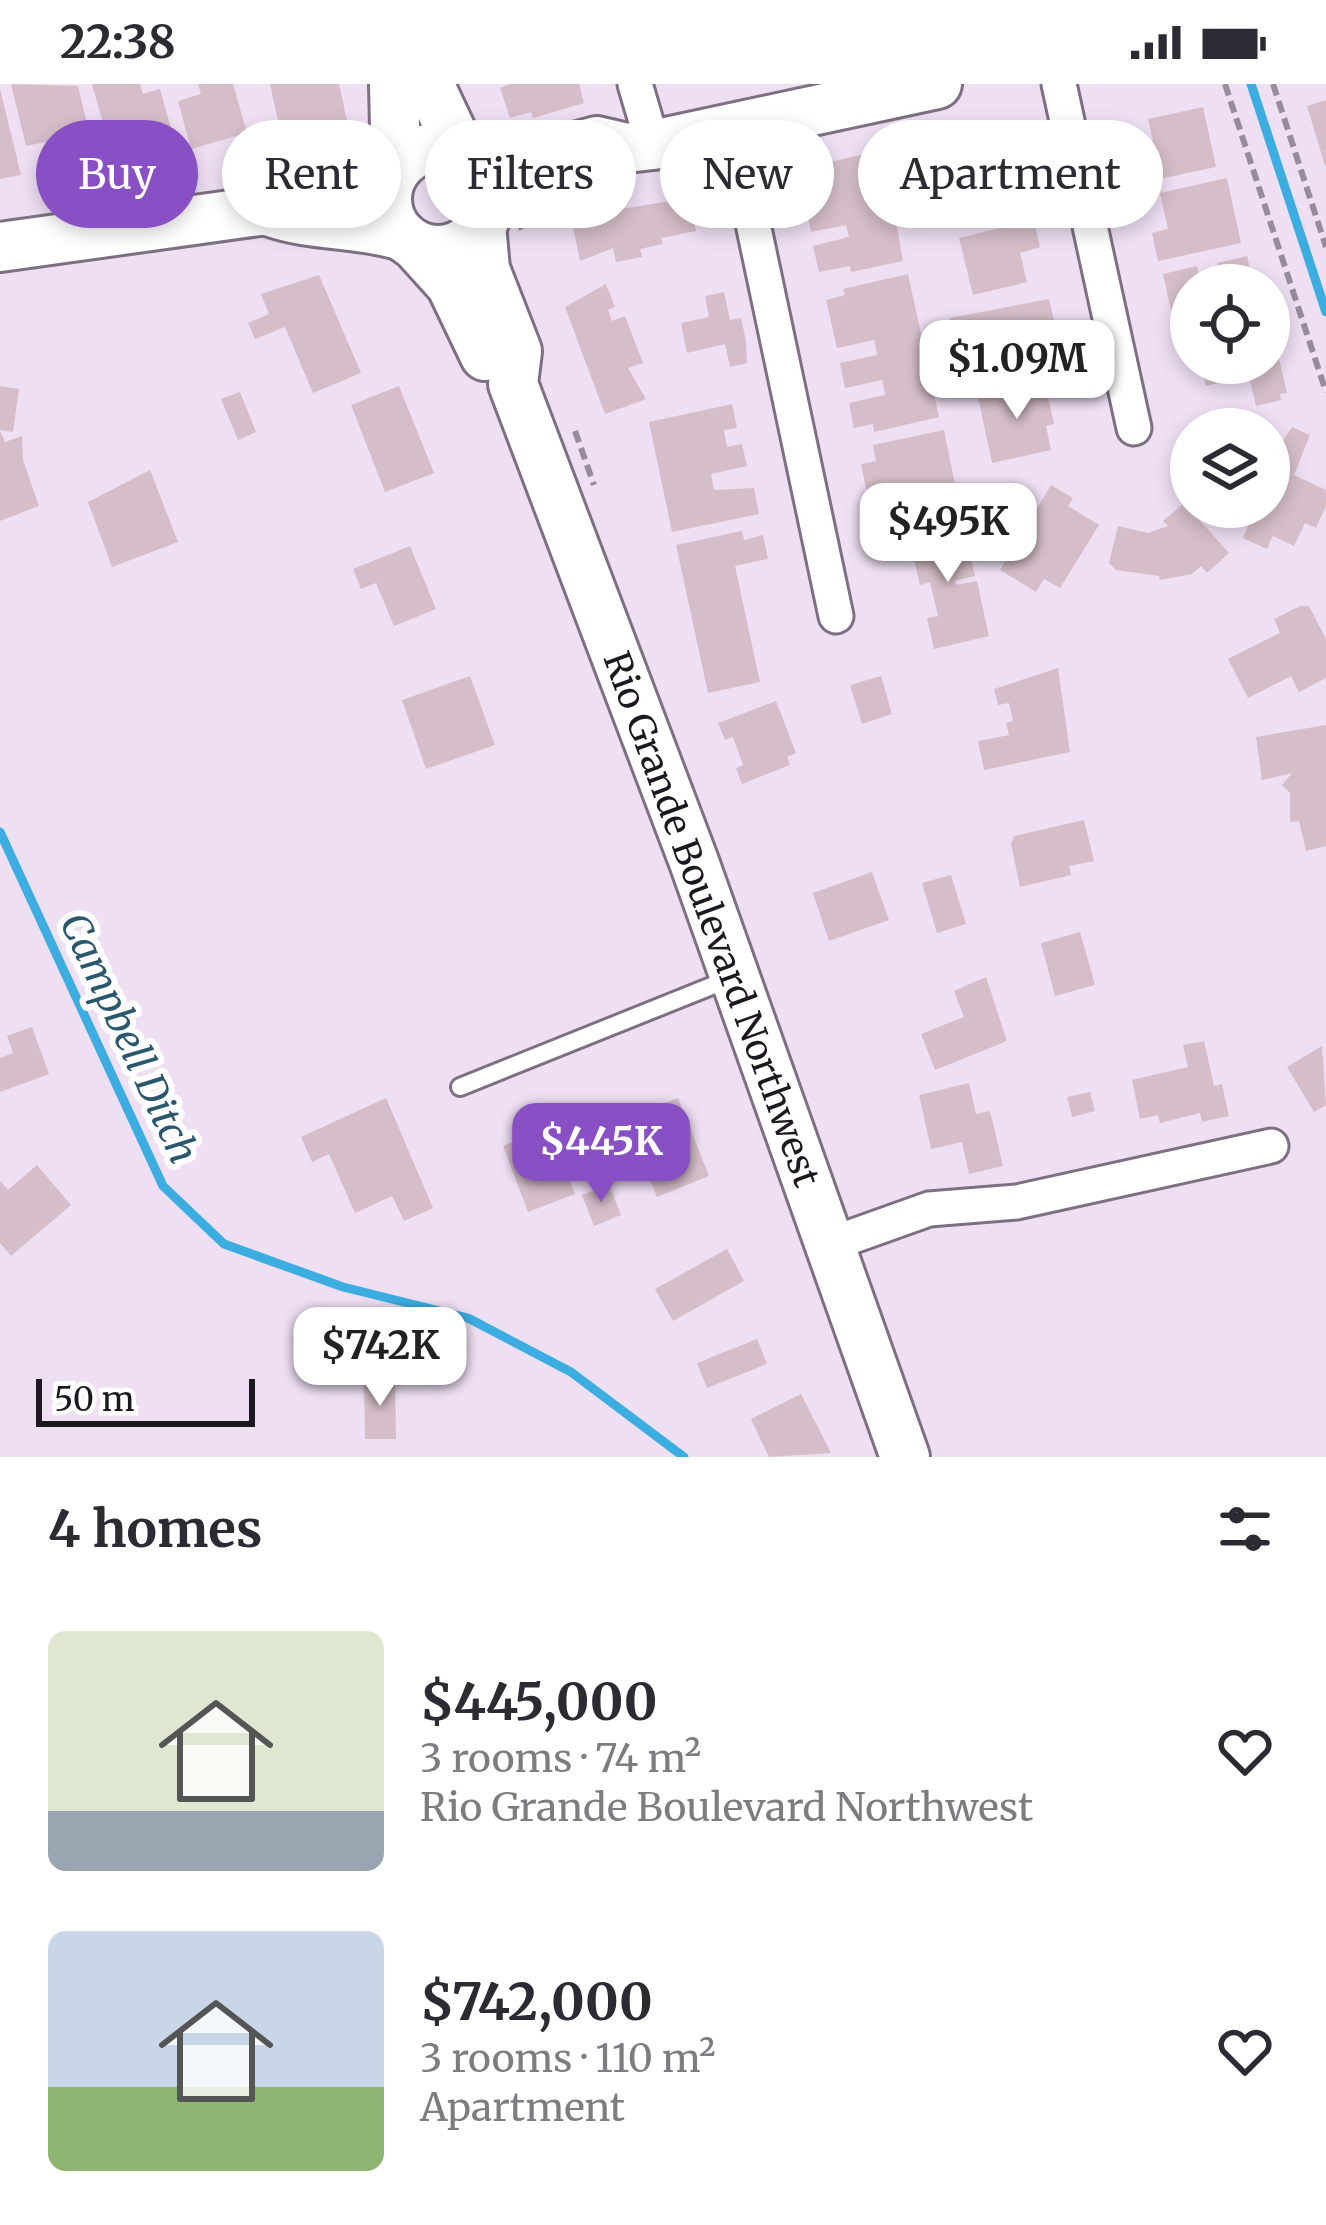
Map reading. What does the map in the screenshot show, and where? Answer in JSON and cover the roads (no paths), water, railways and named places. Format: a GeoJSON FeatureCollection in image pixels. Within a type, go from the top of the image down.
{"type":"FeatureCollection","features":[{"type":"Feature","properties":{"kind":"main road"},"geometry":{"type":"LineString","coordinates":[[394,84],[394,120]]}},
{"type":"Feature","properties":{"kind":"main road"},"geometry":{"type":"LineString","coordinates":[[429,84],[446,120]]}},
{"type":"Feature","properties":{"kind":"main road"},"geometry":{"type":"LineString","coordinates":[[774,120],[937,84]]}},
{"type":"Feature","properties":{"kind":"main road"},"geometry":{"type":"LineString","coordinates":[[636,149],[660,143]]}},
{"type":"Feature","properties":{"kind":"main road"},"geometry":{"type":"LineString","coordinates":[[636,146],[640,147]]}},
{"type":"Feature","properties":{"kind":"main road"},"geometry":{"type":"LineString","coordinates":[[0,247],[222,216]]}},
{"type":"Feature","properties":{"kind":"main road"},"geometry":{"type":"LineString","coordinates":[[368,228],[444,249],[472,237],[479,228]]}},
{"type":"Feature","properties":{"kind":"main road"},"geometry":{"type":"LineString","coordinates":[[399,228],[466,308],[488,364],[513,384]]}},
{"type":"Feature","properties":{"kind":"main road"},"geometry":{"type":"LineString","coordinates":[[483,228],[485,269],[517,351],[513,384]]}},
{"type":"Feature","properties":{"kind":"main road","name":"Rio Grande Boulevard Northwest"},"geometry":{"type":"LineString","coordinates":[[513,384],[736,976],[905,1457]]}},
{"type":"Feature","properties":{"kind":"street"},"geometry":{"type":"LineString","coordinates":[[635,84],[640,147]]}},
{"type":"Feature","properties":{"kind":"street"},"geometry":{"type":"LineString","coordinates":[[1059,84],[1134,428]]}},
{"type":"Feature","properties":{"kind":"street"},"geometry":{"type":"LineString","coordinates":[[754,228],[836,616]]}},
{"type":"Feature","properties":{"kind":"street"},"geometry":{"type":"LineString","coordinates":[[831,1244],[929,1209],[1017,1202],[1271,1146]]}},
{"type":"Feature","properties":{"kind":"lane"},"geometry":{"type":"LineString","coordinates":[[460,1087],[736,976]]}},
{"type":"Feature","properties":{"kind":"waterway"},"geometry":{"type":"LineString","coordinates":[[1251,84],[1326,312]]}},
{"type":"Feature","properties":{"kind":"waterway","name":"Campbell Ditch"},"geometry":{"type":"LineString","coordinates":[[0,832],[163,1186],[224,1244],[343,1287],[468,1318],[571,1372],[684,1457]]}}]}
